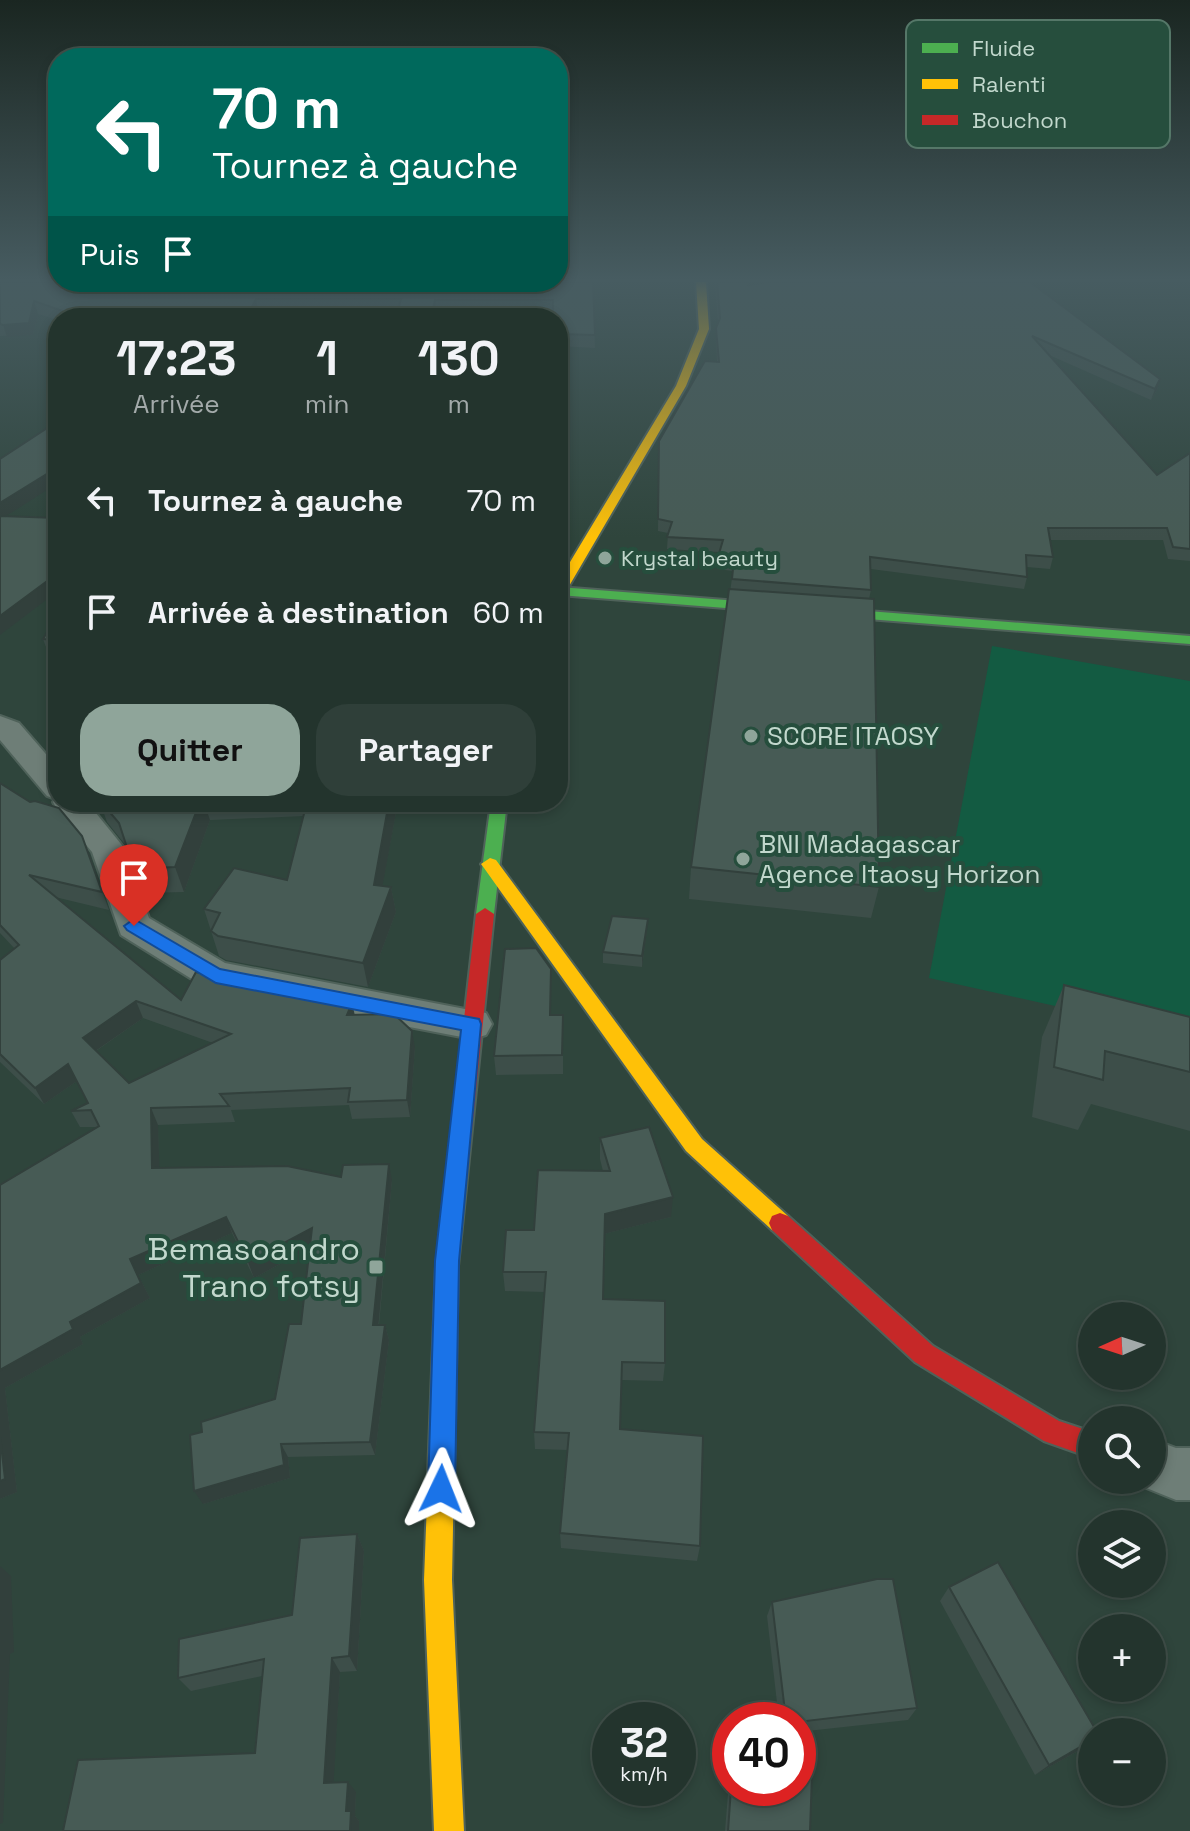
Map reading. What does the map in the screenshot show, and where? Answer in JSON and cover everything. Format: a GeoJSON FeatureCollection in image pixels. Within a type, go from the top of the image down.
{"type":"FeatureCollection","features":[{"type":"Feature","properties":{"kind":"street"},"geometry":{"type":"LineString","coordinates":[[568,575],[681,386],[688,367]]}},
{"type":"Feature","properties":{"kind":"street"},"geometry":{"type":"LineString","coordinates":[[568,593],[1190,640]]}},
{"type":"Feature","properties":{"kind":"street"},"geometry":{"type":"LineString","coordinates":[[0,725],[8,730],[48,777]]}},
{"type":"Feature","properties":{"kind":"street"},"geometry":{"type":"LineString","coordinates":[[77,812],[108,849],[134,926],[216,976],[472,1024]]}},
{"type":"Feature","properties":{"kind":"street"},"geometry":{"type":"LineString","coordinates":[[449,1831],[438,1580],[447,1261],[498,812]]}},
{"type":"Feature","properties":{"kind":"street"},"geometry":{"type":"LineString","coordinates":[[490,864],[694,1145],[924,1354],[1053,1432],[1078,1440]]}},
{"type":"Feature","properties":{"kind":"street"},"geometry":{"type":"LineString","coordinates":[[1166,1470],[1190,1474]]}},
{"type":"Feature","properties":{"kind":"green space"},"geometry":{"type":"Polygon","coordinates":[[[992,646],[1190,681],[1190,1036],[929,978],[992,646]]]}},
{"type":"Feature","properties":{"kind":"building"},"geometry":{"type":"Polygon","coordinates":[[[701,367],[1060,367],[1157,475],[1190,453],[1190,549],[1173,547],[1167,528],[1048,528],[1053,557],[1026,555],[1027,577],[870,557],[871,590],[732,579],[734,559],[718,557],[723,540],[667,537],[672,522],[658,519],[659,441],[701,367]]]}},
{"type":"Feature","properties":{"kind":"building"},"geometry":{"type":"Polygon","coordinates":[[[1105,367],[1145,367],[1160,379],[1155,389],[1105,367]]]}},
{"type":"Feature","properties":{"kind":"building"},"geometry":{"type":"Polygon","coordinates":[[[48,428],[48,473],[0,503],[0,459],[48,428]]]}},
{"type":"Feature","properties":{"kind":"building"},"geometry":{"type":"Polygon","coordinates":[[[0,516],[48,518],[48,580],[0,616],[0,516]]]}},
{"type":"Feature","properties":{"kind":"building"},"geometry":{"type":"Polygon","coordinates":[[[729,589],[874,599],[879,887],[691,867],[729,589]]]}},
{"type":"Feature","properties":{"kind":"building"},"geometry":{"type":"Polygon","coordinates":[[[0,783],[30,802],[48,805],[48,812],[62,812],[82,836],[102,892],[29,875],[181,1000],[196,972],[352,1003],[347,1015],[394,1014],[412,1031],[407,1100],[348,1102],[350,1088],[220,1094],[229,1106],[151,1108],[152,1168],[287,1166],[341,1177],[343,1165],[389,1164],[373,1325],[385,1325],[370,1442],[281,1444],[284,1465],[194,1491],[190,1435],[202,1432],[201,1422],[275,1399],[289,1324],[301,1324],[312,1228],[248,1262],[226,1217],[130,1259],[141,1283],[70,1322],[73,1329],[0,1370],[0,1185],[99,1126],[91,1110],[71,1111],[88,1103],[68,1064],[35,1088],[0,1054],[0,960],[19,945],[0,925],[0,783]],[[136,1001],[83,1038],[129,1083],[231,1034],[136,1001]]]}},
{"type":"Feature","properties":{"kind":"building"},"geometry":{"type":"Polygon","coordinates":[[[110,812],[196,812],[175,867],[134,869],[119,823],[110,812]]]}},
{"type":"Feature","properties":{"kind":"building"},"geometry":{"type":"Polygon","coordinates":[[[304,812],[387,812],[374,885],[391,887],[363,963],[218,936],[211,931],[220,913],[204,909],[234,868],[287,880],[304,812]]]}},
{"type":"Feature","properties":{"kind":"building"},"geometry":{"type":"Polygon","coordinates":[[[612,916],[648,919],[642,956],[603,952],[612,916]]]}},
{"type":"Feature","properties":{"kind":"building"},"geometry":{"type":"Polygon","coordinates":[[[536,948],[551,969],[550,1015],[563,1015],[562,1055],[494,1056],[505,949],[536,948]]]}},
{"type":"Feature","properties":{"kind":"building"},"geometry":{"type":"Polygon","coordinates":[[[1064,985],[1190,1017],[1190,1072],[1105,1051],[1103,1080],[1054,1067],[1064,985]]]}},
{"type":"Feature","properties":{"kind":"building"},"geometry":{"type":"Polygon","coordinates":[[[649,1127],[673,1197],[605,1214],[603,1299],[665,1301],[665,1363],[622,1362],[620,1429],[703,1436],[700,1546],[560,1533],[569,1433],[534,1432],[546,1272],[503,1272],[506,1230],[534,1230],[538,1170],[610,1171],[600,1138],[649,1127]]]}},
{"type":"Feature","properties":{"kind":"building"},"geometry":{"type":"Polygon","coordinates":[[[0,1436],[5,1479],[0,1481],[0,1436]]]}},
{"type":"Feature","properties":{"kind":"building"},"geometry":{"type":"Polygon","coordinates":[[[357,1534],[349,1656],[332,1658],[324,1783],[348,1782],[346,1811],[351,1811],[350,1831],[63,1831],[78,1760],[255,1753],[264,1659],[178,1678],[179,1639],[292,1615],[300,1538],[357,1534]]]}},
{"type":"Feature","properties":{"kind":"building"},"geometry":{"type":"Polygon","coordinates":[[[998,1562],[1089,1718],[1078,1718],[1078,1748],[1049,1765],[949,1587],[998,1562]]]}},
{"type":"Feature","properties":{"kind":"building"},"geometry":{"type":"Polygon","coordinates":[[[877,1579],[893,1579],[917,1708],[816,1720],[816,1702],[784,1702],[772,1602],[877,1579]]]}},
{"type":"Feature","properties":{"kind":"building"},"geometry":{"type":"Polygon","coordinates":[[[730,1806],[811,1806],[810,1831],[728,1831],[730,1806]]]}},
{"type":"Feature","properties":{"kind":"traffic: fast"},"geometry":{"type":"LineString","coordinates":[[568,592],[1190,640]]}},
{"type":"Feature","properties":{"kind":"traffic: fast"},"geometry":{"type":"LineString","coordinates":[[485,914],[498,812]]}},
{"type":"Feature","properties":{"kind":"traffic: slow"},"geometry":{"type":"LineString","coordinates":[[568,576],[681,386],[688,367]]}},
{"type":"Feature","properties":{"kind":"traffic: slow"},"geometry":{"type":"LineString","coordinates":[[490,864],[694,1145],[780,1223]]}},
{"type":"Feature","properties":{"kind":"traffic: slow"},"geometry":{"type":"LineString","coordinates":[[447,1266],[438,1580],[449,1831]]}},
{"type":"Feature","properties":{"kind":"traffic: jam"},"geometry":{"type":"LineString","coordinates":[[447,1266],[485,914]]}},
{"type":"Feature","properties":{"kind":"traffic: jam"},"geometry":{"type":"LineString","coordinates":[[780,1223],[924,1354],[1053,1432],[1078,1440]]}},
{"type":"Feature","properties":{"kind":"place","name":"Krystal beauty"},"geometry":{"type":"Point","coordinates":[605,558]}},
{"type":"Feature","properties":{"kind":"place","name":"SCORE ITAOSY"},"geometry":{"type":"Point","coordinates":[751,736]}},
{"type":"Feature","properties":{"kind":"place","name":"BNI Madagascar Agence Itaosy Horizon"},"geometry":{"type":"Point","coordinates":[743,859]}},
{"type":"Feature","properties":{"kind":"place","name":"Bemasoandro Trano fotsy"},"geometry":{"type":"Point","coordinates":[376,1267]}},
{"type":"Feature","properties":{"kind":"route"},"geometry":{"type":"LineString","coordinates":[[134,926],[216,976],[472,1024],[447,1261],[441,1489]]}}]}
